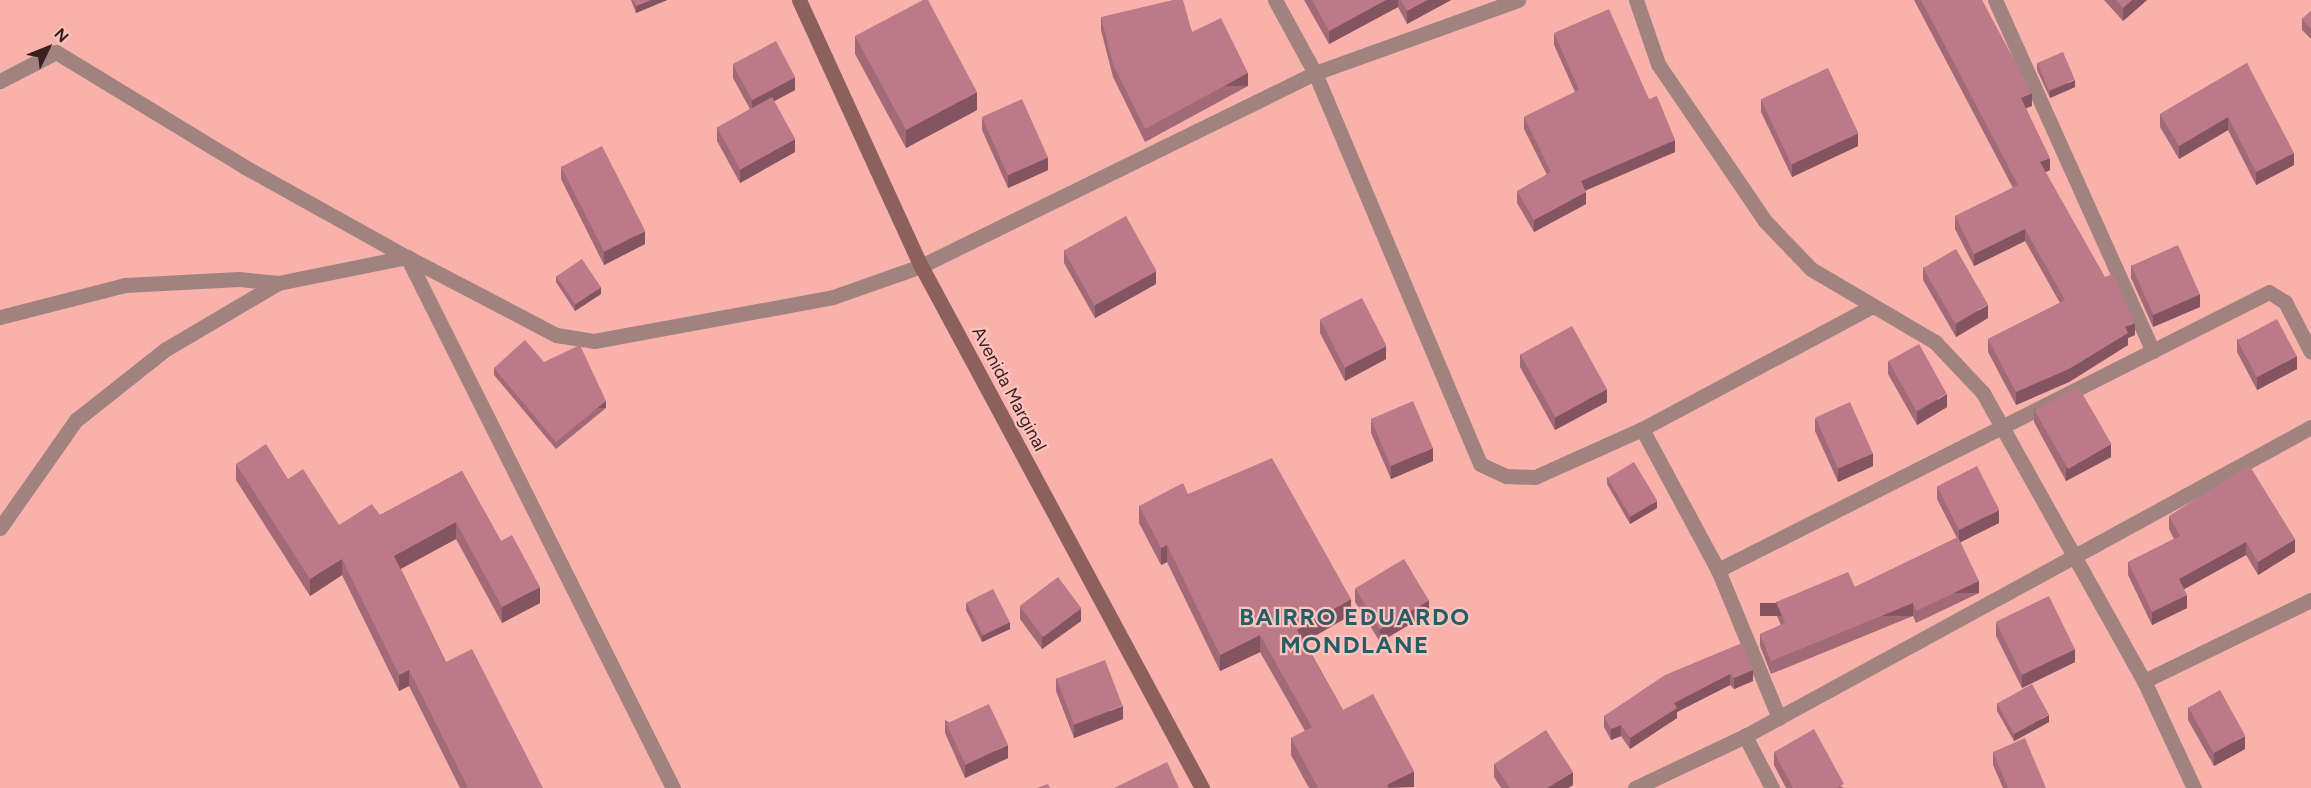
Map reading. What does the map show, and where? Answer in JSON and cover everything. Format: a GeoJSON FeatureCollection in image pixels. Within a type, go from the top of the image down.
{"type":"FeatureCollection","features":[{"type":"Feature","properties":{"kind":"street","name":"Avenida Marginal"},"geometry":{"type":"LineString","coordinates":[[799,0],[921,266],[1202,788]]}},
{"type":"Feature","properties":{"kind":"street"},"geometry":{"type":"LineString","coordinates":[[1275,0],[1315,73],[1480,464],[1506,476],[1535,477],[1642,429],[1872,306]]}},
{"type":"Feature","properties":{"kind":"street"},"geometry":{"type":"LineString","coordinates":[[0,81],[56,52],[245,167],[407,257],[556,336],[594,340],[833,297],[921,266],[1315,73],[1518,0]]}},
{"type":"Feature","properties":{"kind":"street"},"geometry":{"type":"LineString","coordinates":[[1636,0],[1658,64],[1765,221],[1811,269],[1935,342],[1983,393],[2077,555],[2144,681],[2194,788]]}},
{"type":"Feature","properties":{"kind":"street"},"geometry":{"type":"LineString","coordinates":[[1995,0],[2153,351]]}},
{"type":"Feature","properties":{"kind":"street"},"geometry":{"type":"LineString","coordinates":[[0,528],[76,420],[166,349],[279,284],[407,257]]}},
{"type":"Feature","properties":{"kind":"street"},"geometry":{"type":"LineString","coordinates":[[407,257],[672,788]]}},
{"type":"Feature","properties":{"kind":"street"},"geometry":{"type":"LineString","coordinates":[[0,317],[125,285],[240,279],[279,284]]}},
{"type":"Feature","properties":{"kind":"street"},"geometry":{"type":"LineString","coordinates":[[1718,570],[2269,292],[2285,302],[2311,351]]}},
{"type":"Feature","properties":{"kind":"street"},"geometry":{"type":"LineString","coordinates":[[1635,788],[1779,718],[2311,427]]}},
{"type":"Feature","properties":{"kind":"street"},"geometry":{"type":"LineString","coordinates":[[1642,429],[1718,570],[1779,718]]}},
{"type":"Feature","properties":{"kind":"street"},"geometry":{"type":"LineString","coordinates":[[2144,681],[2311,600]]}},
{"type":"Feature","properties":{"kind":"street"},"geometry":{"type":"LineString","coordinates":[[1745,736],[1772,788]]}},
{"type":"Feature","properties":{"kind":"building"},"geometry":{"type":"Polygon","coordinates":[[[633,0],[651,0],[636,6],[633,0]]]}},
{"type":"Feature","properties":{"kind":"building"},"geometry":{"type":"Polygon","coordinates":[[[923,0],[928,0],[977,92],[906,130],[855,36],[923,0]]]}},
{"type":"Feature","properties":{"kind":"building"},"geometry":{"type":"Polygon","coordinates":[[[1173,0],[1183,0],[1192,32],[1221,18],[1248,73],[1145,129],[1113,64],[1101,17],[1173,0]]]}},
{"type":"Feature","properties":{"kind":"building"},"geometry":{"type":"Polygon","coordinates":[[[1312,0],[1386,0],[1329,31],[1312,0]]]}},
{"type":"Feature","properties":{"kind":"building"},"geometry":{"type":"Polygon","coordinates":[[[1401,0],[1427,0],[1407,11],[1401,0]]]}},
{"type":"Feature","properties":{"kind":"building"},"geometry":{"type":"Polygon","coordinates":[[[1921,0],[1982,0],[2032,93],[2021,98],[2050,158],[2040,162],[2105,277],[2113,274],[2135,323],[2125,327],[2128,333],[2069,369],[2016,392],[1988,339],[2065,300],[2025,229],[1974,254],[1955,216],[2018,185],[1921,0]]]}},
{"type":"Feature","properties":{"kind":"building"},"geometry":{"type":"Polygon","coordinates":[[[2116,0],[2132,0],[2123,8],[2116,0]]]}},
{"type":"Feature","properties":{"kind":"building"},"geometry":{"type":"Polygon","coordinates":[[[1609,9],[1649,99],[1657,96],[1675,140],[1581,181],[1586,192],[1534,220],[1517,191],[1551,172],[1524,117],[1579,90],[1554,33],[1609,9]]]}},
{"type":"Feature","properties":{"kind":"building"},"geometry":{"type":"Polygon","coordinates":[[[2311,11],[2311,29],[2302,19],[2311,11]]]}},
{"type":"Feature","properties":{"kind":"building"},"geometry":{"type":"Polygon","coordinates":[[[776,41],[795,77],[752,100],[733,64],[776,41]]]}},
{"type":"Feature","properties":{"kind":"building"},"geometry":{"type":"Polygon","coordinates":[[[2063,52],[2075,80],[2049,91],[2037,63],[2063,52]]]}},
{"type":"Feature","properties":{"kind":"building"},"geometry":{"type":"Polygon","coordinates":[[[2247,63],[2294,153],[2256,172],[2228,117],[2179,146],[2160,114],[2247,63]]]}},
{"type":"Feature","properties":{"kind":"building"},"geometry":{"type":"Polygon","coordinates":[[[1828,68],[1858,133],[1791,165],[1761,99],[1828,68]]]}},
{"type":"Feature","properties":{"kind":"building"},"geometry":{"type":"Polygon","coordinates":[[[772,97],[795,139],[740,170],[717,128],[772,97]]]}},
{"type":"Feature","properties":{"kind":"building"},"geometry":{"type":"Polygon","coordinates":[[[1022,99],[1048,157],[1008,175],[982,117],[1022,99]]]}},
{"type":"Feature","properties":{"kind":"building"},"geometry":{"type":"Polygon","coordinates":[[[602,146],[645,231],[604,252],[561,167],[602,146]]]}},
{"type":"Feature","properties":{"kind":"building"},"geometry":{"type":"Polygon","coordinates":[[[1126,216],[1157,271],[1094,306],[1064,250],[1126,216]]]}},
{"type":"Feature","properties":{"kind":"building"},"geometry":{"type":"Polygon","coordinates":[[[2178,245],[2200,294],[2153,315],[2131,266],[2178,245]]]}},
{"type":"Feature","properties":{"kind":"building"},"geometry":{"type":"Polygon","coordinates":[[[1956,249],[1988,304],[1955,323],[1923,268],[1956,249]]]}},
{"type":"Feature","properties":{"kind":"building"},"geometry":{"type":"Polygon","coordinates":[[[582,259],[601,287],[575,305],[556,276],[582,259]]]}},
{"type":"Feature","properties":{"kind":"building"},"geometry":{"type":"Polygon","coordinates":[[[1362,298],[1387,346],[1345,367],[1320,319],[1362,298]]]}},
{"type":"Feature","properties":{"kind":"building"},"geometry":{"type":"Polygon","coordinates":[[[2277,319],[2297,356],[2257,377],[2237,340],[2277,319]]]}},
{"type":"Feature","properties":{"kind":"building"},"geometry":{"type":"Polygon","coordinates":[[[1572,326],[1607,389],[1555,418],[1520,355],[1572,326]]]}},
{"type":"Feature","properties":{"kind":"building"},"geometry":{"type":"Polygon","coordinates":[[[525,340],[544,362],[580,345],[606,401],[556,442],[494,368],[525,340]]]}},
{"type":"Feature","properties":{"kind":"building"},"geometry":{"type":"Polygon","coordinates":[[[1919,344],[1947,394],[1916,411],[1888,361],[1919,344]]]}},
{"type":"Feature","properties":{"kind":"building"},"geometry":{"type":"Polygon","coordinates":[[[2078,386],[2112,444],[2068,469],[2035,411],[2078,386]]]}},
{"type":"Feature","properties":{"kind":"building"},"geometry":{"type":"Polygon","coordinates":[[[1413,401],[1433,448],[1391,466],[1371,419],[1413,401]]]}},
{"type":"Feature","properties":{"kind":"building"},"geometry":{"type":"Polygon","coordinates":[[[1850,402],[1873,453],[1838,469],[1815,417],[1850,402]]]}},
{"type":"Feature","properties":{"kind":"building"},"geometry":{"type":"Polygon","coordinates":[[[266,444],[288,479],[303,469],[339,525],[372,504],[380,515],[462,471],[501,541],[512,535],[540,587],[502,607],[456,522],[394,556],[446,662],[472,649],[543,788],[468,788],[409,670],[399,675],[342,559],[310,579],[236,464],[266,444]]]}},
{"type":"Feature","properties":{"kind":"building"},"geometry":{"type":"Polygon","coordinates":[[[1272,458],[1351,599],[1297,630],[1343,710],[1373,694],[1414,771],[1387,785],[1389,788],[1318,788],[1291,738],[1312,727],[1260,635],[1220,655],[1167,545],[1161,548],[1139,506],[1183,483],[1188,494],[1272,458]]]}},
{"type":"Feature","properties":{"kind":"building"},"geometry":{"type":"Polygon","coordinates":[[[1634,462],[1657,501],[1631,517],[1607,478],[1634,462]]]}},
{"type":"Feature","properties":{"kind":"building"},"geometry":{"type":"Polygon","coordinates":[[[2249,465],[2295,539],[2258,562],[2246,542],[2179,579],[2187,595],[2152,612],[2128,562],[2180,536],[2169,516],[2249,465]]]}},
{"type":"Feature","properties":{"kind":"building"},"geometry":{"type":"Polygon","coordinates":[[[1977,466],[1999,510],[1959,530],[1937,486],[1977,466]]]}},
{"type":"Feature","properties":{"kind":"building"},"geometry":{"type":"Polygon","coordinates":[[[1958,537],[1979,581],[1916,611],[1913,603],[1771,661],[1760,634],[1785,623],[1776,602],[1848,572],[1855,587],[1958,537]]]}},
{"type":"Feature","properties":{"kind":"building"},"geometry":{"type":"Polygon","coordinates":[[[1404,559],[1429,600],[1380,630],[1355,588],[1404,559]]]}},
{"type":"Feature","properties":{"kind":"building"},"geometry":{"type":"Polygon","coordinates":[[[1058,577],[1081,608],[1043,637],[1020,606],[1058,577]]]}},
{"type":"Feature","properties":{"kind":"building"},"geometry":{"type":"Polygon","coordinates":[[[993,589],[1010,622],[983,636],[966,603],[993,589]]]}},
{"type":"Feature","properties":{"kind":"building"},"geometry":{"type":"Polygon","coordinates":[[[2049,596],[2075,649],[2022,675],[1996,622],[2049,596]]]}},
{"type":"Feature","properties":{"kind":"building"},"geometry":{"type":"Polygon","coordinates":[[[1742,643],[1753,670],[1734,678],[1730,674],[1674,703],[1677,708],[1630,738],[1621,725],[1611,729],[1604,716],[1665,675],[1742,643]]]}},
{"type":"Feature","properties":{"kind":"building"},"geometry":{"type":"Polygon","coordinates":[[[1105,660],[1123,706],[1074,724],[1056,679],[1105,660]]]}},
{"type":"Feature","properties":{"kind":"building"},"geometry":{"type":"Polygon","coordinates":[[[2032,684],[2049,715],[2014,734],[1997,703],[2032,684]]]}},
{"type":"Feature","properties":{"kind":"building"},"geometry":{"type":"Polygon","coordinates":[[[2220,690],[2245,735],[2214,753],[2189,707],[2220,690]]]}},
{"type":"Feature","properties":{"kind":"building"},"geometry":{"type":"Polygon","coordinates":[[[989,704],[1008,745],[965,765],[946,724],[989,704]]]}},
{"type":"Feature","properties":{"kind":"building"},"geometry":{"type":"Polygon","coordinates":[[[1814,729],[1844,784],[1837,788],[1793,788],[1774,752],[1814,729]]]}},
{"type":"Feature","properties":{"kind":"building"},"geometry":{"type":"Polygon","coordinates":[[[1546,730],[1573,772],[1547,788],[1510,788],[1494,764],[1546,730]]]}},
{"type":"Feature","properties":{"kind":"building"},"geometry":{"type":"Polygon","coordinates":[[[2025,738],[2046,788],[2008,788],[1993,752],[2025,738]]]}},
{"type":"Feature","properties":{"kind":"building"},"geometry":{"type":"Polygon","coordinates":[[[1167,762],[1179,788],[1114,788],[1167,762]]]}},
{"type":"Feature","properties":{"kind":"building"},"geometry":{"type":"Polygon","coordinates":[[[1048,784],[1050,788],[1037,788],[1048,784]]]}},
{"type":"Feature","properties":{"kind":"district","name":"BAIRRO EDUARDO MONDLANE"},"geometry":{"type":"Point","coordinates":[1355,631]}}]}
